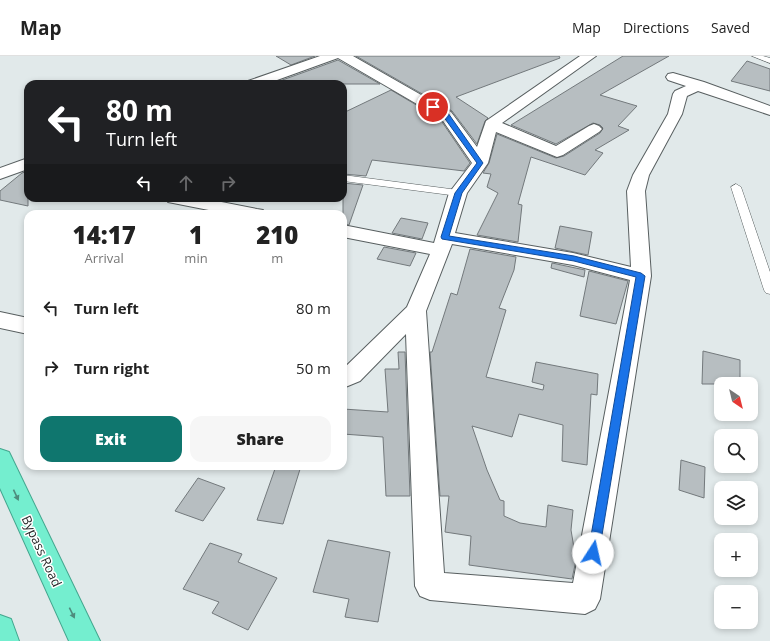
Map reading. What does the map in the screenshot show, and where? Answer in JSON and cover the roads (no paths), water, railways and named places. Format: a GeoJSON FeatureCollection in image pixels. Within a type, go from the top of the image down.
{"type":"FeatureCollection","features":[{"type":"Feature","properties":{"kind":"highway","name":"Bypass Road"},"geometry":{"type":"LineString","coordinates":[[0,460],[85,641]]}},
{"type":"Feature","properties":{"kind":"highway"},"geometry":{"type":"LineString","coordinates":[[0,630],[4,641]]}},
{"type":"Feature","properties":{"kind":"street"},"geometry":{"type":"LineString","coordinates":[[264,80],[333,56]]}},
{"type":"Feature","properties":{"kind":"street"},"geometry":{"type":"LineString","coordinates":[[343,56],[446,115],[480,163]]}},
{"type":"Feature","properties":{"kind":"street"},"geometry":{"type":"LineString","coordinates":[[563,56],[584,59]]}},
{"type":"Feature","properties":{"kind":"street"},"geometry":{"type":"LineString","coordinates":[[347,377],[352,375],[416,311],[443,244],[458,193],[480,163],[491,124],[584,59]]}},
{"type":"Feature","properties":{"kind":"street"},"geometry":{"type":"LineString","coordinates":[[673,77],[700,85],[770,111]]}},
{"type":"Feature","properties":{"kind":"street"},"geometry":{"type":"LineString","coordinates":[[416,311],[430,586],[586,599],[641,276],[636,191],[641,175],[675,114],[680,94],[700,85]]}},
{"type":"Feature","properties":{"kind":"street"},"geometry":{"type":"LineString","coordinates":[[491,124],[557,152],[594,129]]}},
{"type":"Feature","properties":{"kind":"street"},"geometry":{"type":"LineString","coordinates":[[0,174],[24,166]]}},
{"type":"Feature","properties":{"kind":"street"},"geometry":{"type":"LineString","coordinates":[[194,202],[236,210]]}},
{"type":"Feature","properties":{"kind":"street"},"geometry":{"type":"LineString","coordinates":[[347,232],[574,259],[641,276]]}},
{"type":"Feature","properties":{"kind":"street"},"geometry":{"type":"LineString","coordinates":[[0,320],[24,325]]}},
{"type":"Feature","properties":{"kind":"lane"},"geometry":{"type":"LineString","coordinates":[[756,56],[770,61]]}},
{"type":"Feature","properties":{"kind":"lane"},"geometry":{"type":"LineString","coordinates":[[347,179],[458,193]]}},
{"type":"Feature","properties":{"kind":"lane"},"geometry":{"type":"LineString","coordinates":[[736,187],[770,290]]}}]}
